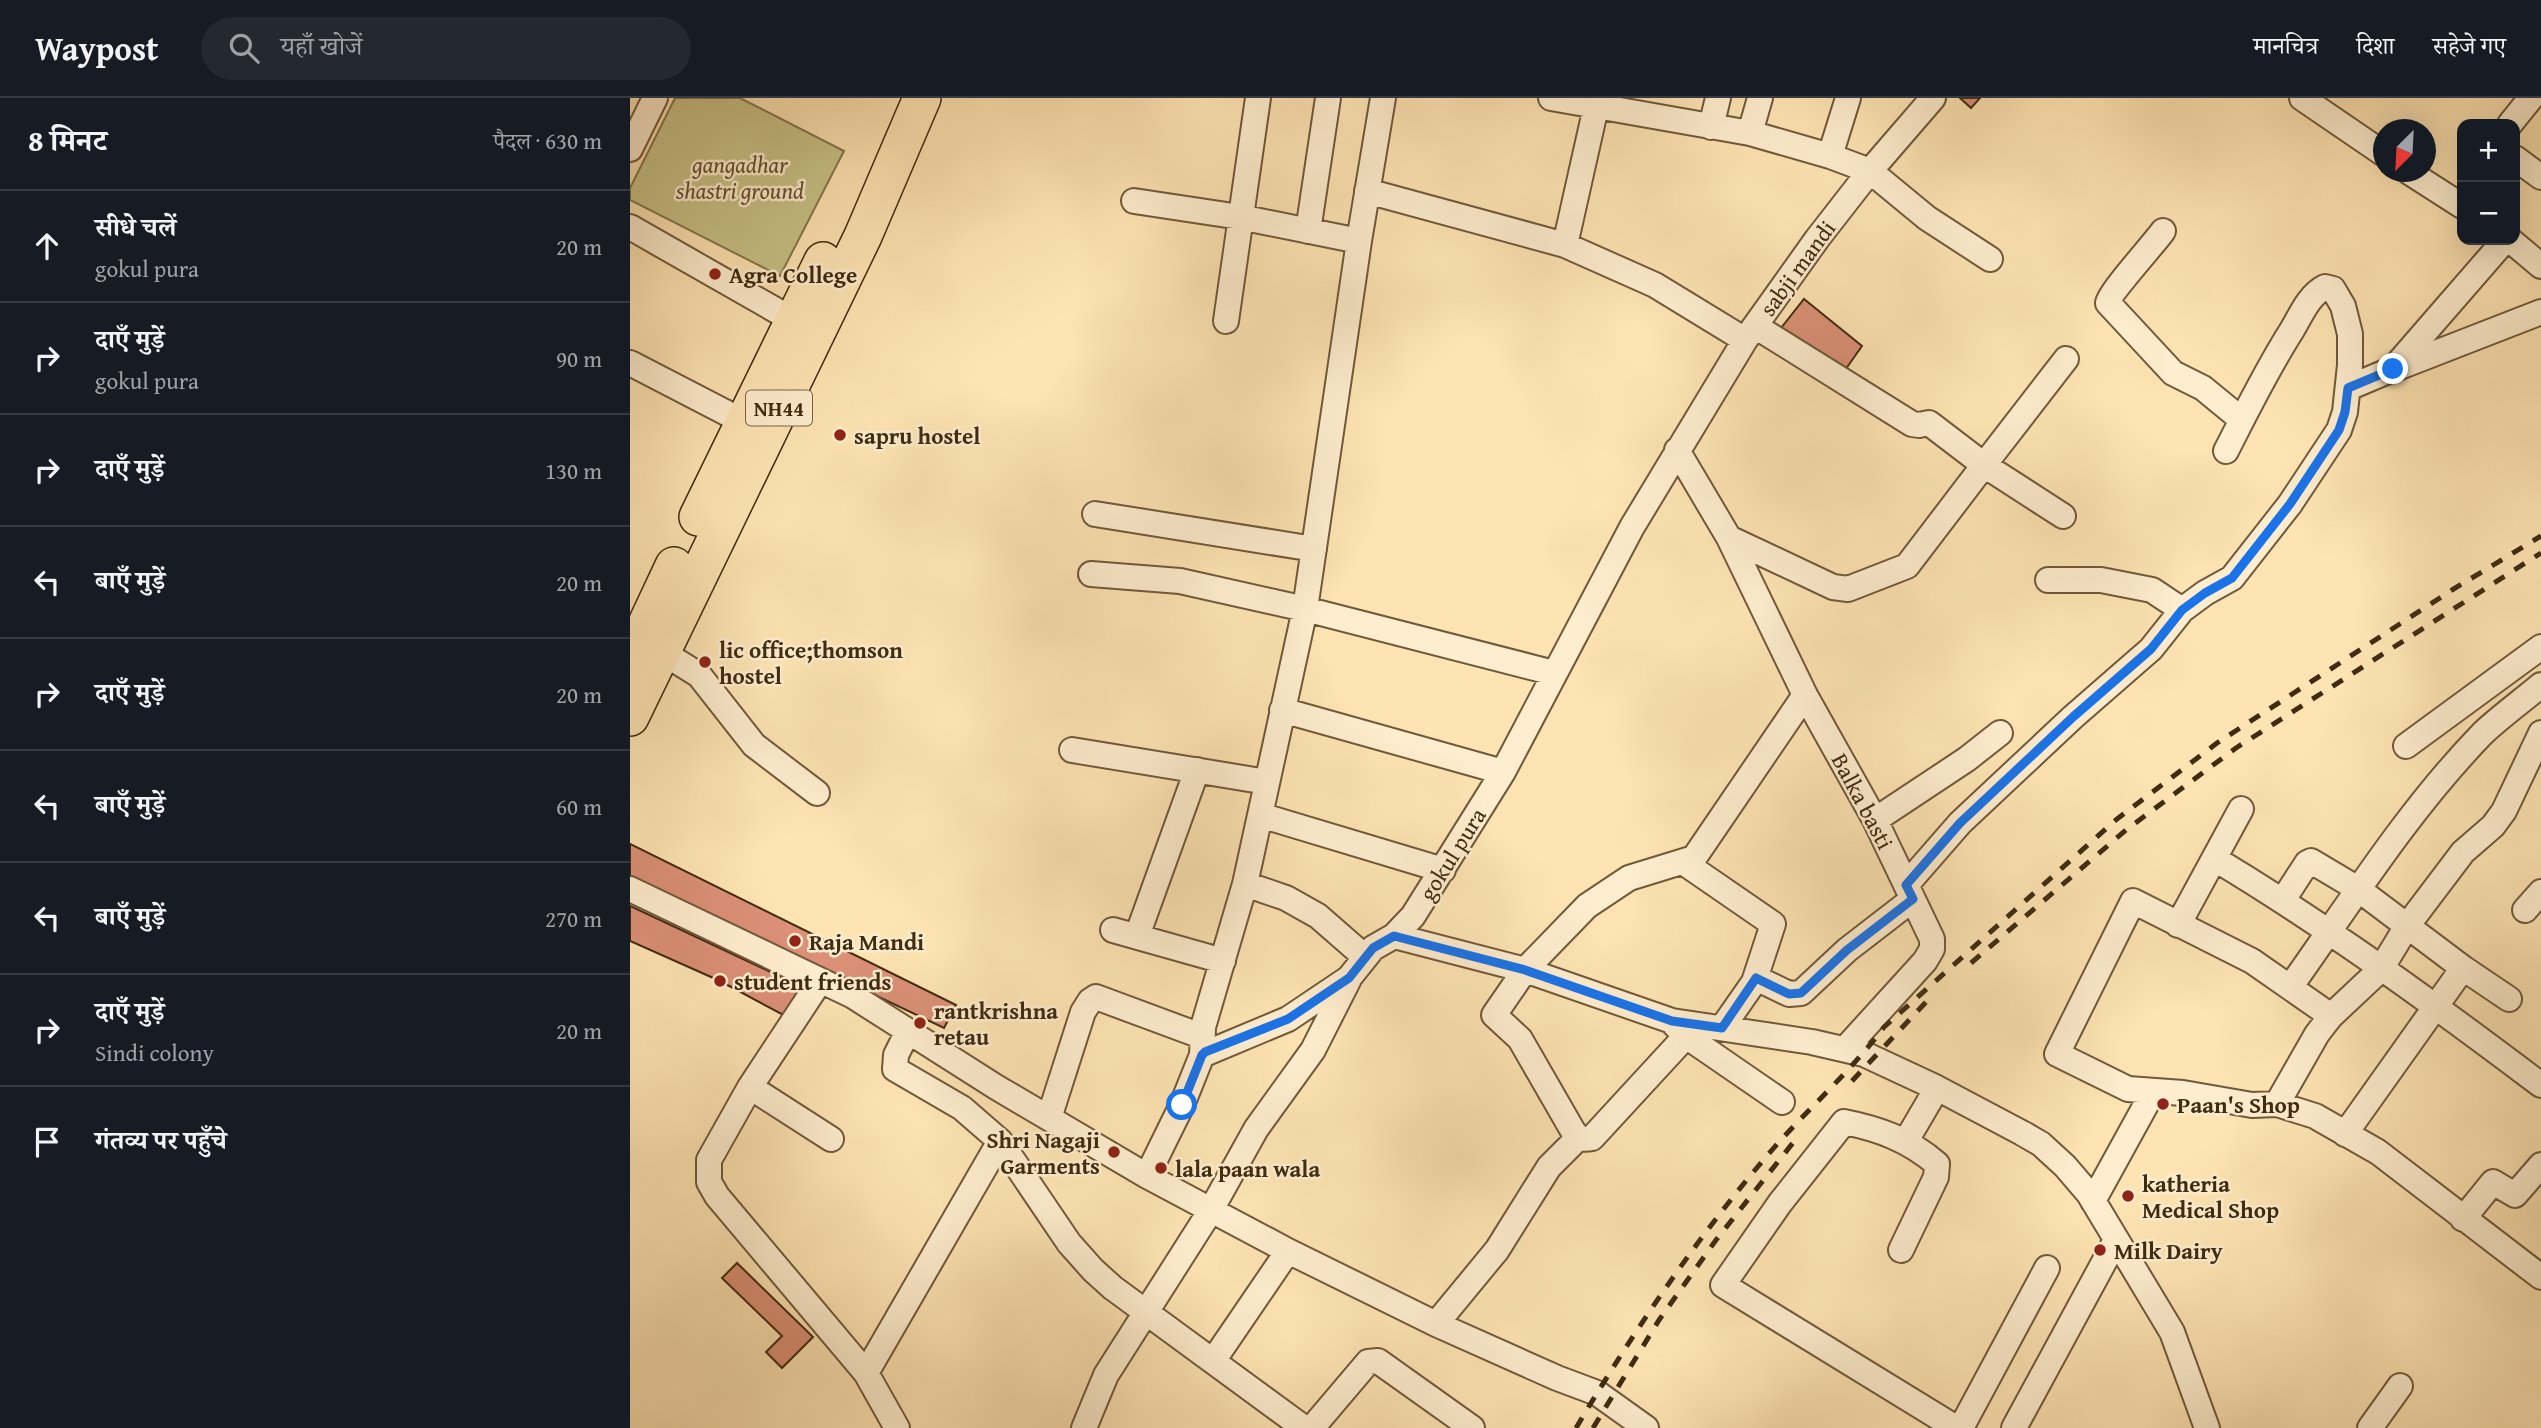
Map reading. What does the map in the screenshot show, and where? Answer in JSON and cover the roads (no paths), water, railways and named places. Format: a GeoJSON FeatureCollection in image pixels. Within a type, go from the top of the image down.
{"type":"FeatureCollection","features":[{"type":"Feature","properties":{"kind":"highway","name":"NH44"},"geometry":{"type":"LineString","coordinates":[[630,717],[641,644],[744,422],[868,171],[898,98]]}},
{"type":"Feature","properties":{"kind":"highway","name":"NH44"},"geometry":{"type":"LineString","coordinates":[[641,644],[863,236],[922,98]]}},
{"type":"Feature","properties":{"kind":"street"},"geometry":{"type":"LineString","coordinates":[[630,149],[655,98]]}},
{"type":"Feature","properties":{"kind":"street"},"geometry":{"type":"LineString","coordinates":[[1226,321],[1258,98]]}},
{"type":"Feature","properties":{"kind":"street"},"geometry":{"type":"LineString","coordinates":[[1308,231],[1328,98]]}},
{"type":"Feature","properties":{"kind":"street"},"geometry":{"type":"LineString","coordinates":[[1147,1176],[1182,1105],[1245,884],[1305,608],[1359,241],[1383,98]]}},
{"type":"Feature","properties":{"kind":"street"},"geometry":{"type":"LineString","coordinates":[[1550,98],[1598,102],[1750,133],[1870,171],[1927,218],[1990,259]]}},
{"type":"Feature","properties":{"kind":"street"},"geometry":{"type":"LineString","coordinates":[[1711,127],[1718,98]]}},
{"type":"Feature","properties":{"kind":"street"},"geometry":{"type":"LineString","coordinates":[[1750,133],[1760,98]]}},
{"type":"Feature","properties":{"kind":"street"},"geometry":{"type":"LineString","coordinates":[[1829,156],[1848,98]]}},
{"type":"Feature","properties":{"kind":"street","name":"sabji mandi"},"geometry":{"type":"LineString","coordinates":[[1677,450],[1750,333],[1817,239],[1870,171],[1933,98]]}},
{"type":"Feature","properties":{"kind":"street"},"geometry":{"type":"LineString","coordinates":[[2514,119],[2531,98]]}},
{"type":"Feature","properties":{"kind":"street"},"geometry":{"type":"LineString","coordinates":[[2304,99],[2373,146]]}},
{"type":"Feature","properties":{"kind":"street"},"geometry":{"type":"LineString","coordinates":[[1565,244],[1598,102]]}},
{"type":"Feature","properties":{"kind":"street"},"geometry":{"type":"LineString","coordinates":[[2520,162],[2541,177]]}},
{"type":"Feature","properties":{"kind":"street"},"geometry":{"type":"LineString","coordinates":[[2425,182],[2457,203]]}},
{"type":"Feature","properties":{"kind":"street"},"geometry":{"type":"LineString","coordinates":[[1367,191],[1565,244],[1655,285],[1750,333],[1912,424],[1928,422],[1984,466],[2063,516]]}},
{"type":"Feature","properties":{"kind":"street"},"geometry":{"type":"LineString","coordinates":[[1134,201],[1240,217],[1359,241]]}},
{"type":"Feature","properties":{"kind":"street"},"geometry":{"type":"LineString","coordinates":[[630,227],[793,320]]}},
{"type":"Feature","properties":{"kind":"street"},"geometry":{"type":"LineString","coordinates":[[2163,231],[2110,294],[2108,303],[2173,373],[2203,388],[2242,420]]}},
{"type":"Feature","properties":{"kind":"street"},"geometry":{"type":"LineString","coordinates":[[1756,978],[1789,994],[1801,993],[1909,892],[1960,823],[2073,717],[2151,649],[2182,610],[2232,578],[2290,504],[2339,430],[2345,412],[2373,378],[2503,245]]}},
{"type":"Feature","properties":{"kind":"street"},"geometry":{"type":"LineString","coordinates":[[2514,245],[2541,266]]}},
{"type":"Feature","properties":{"kind":"street"},"geometry":{"type":"LineString","coordinates":[[2226,452],[2298,319],[2314,294],[2325,286],[2333,289],[2337,295],[2348,322],[2350,365],[2373,378]]}},
{"type":"Feature","properties":{"kind":"street"},"geometry":{"type":"LineString","coordinates":[[2373,378],[2541,312]]}},
{"type":"Feature","properties":{"kind":"street"},"geometry":{"type":"LineString","coordinates":[[1729,538],[1833,587],[1848,589],[1907,566],[2066,359]]}},
{"type":"Feature","properties":{"kind":"street"},"geometry":{"type":"LineString","coordinates":[[630,363],[744,422]]}},
{"type":"Feature","properties":{"kind":"street","name":"Balka basti"},"geometry":{"type":"LineString","coordinates":[[1677,450],[1729,538],[1805,695],[1875,820],[1932,939],[1929,955],[1845,1049]]}},
{"type":"Feature","properties":{"kind":"street","name":"gokul pura"},"geometry":{"type":"LineString","coordinates":[[1201,1045],[1288,1019],[1349,978],[1365,957],[1381,942],[1394,936],[1413,916],[1503,772],[1632,527],[1677,450]]}},
{"type":"Feature","properties":{"kind":"street"},"geometry":{"type":"LineString","coordinates":[[1095,514],[1314,549]]}},
{"type":"Feature","properties":{"kind":"street"},"geometry":{"type":"LineString","coordinates":[[1091,573],[1180,581],[1305,608],[1554,673]]}},
{"type":"Feature","properties":{"kind":"street"},"geometry":{"type":"LineString","coordinates":[[2048,580],[2101,580],[2152,590],[2182,610]]}},
{"type":"Feature","properties":{"kind":"street"},"geometry":{"type":"LineString","coordinates":[[641,644],[699,675],[754,745],[817,793]]}},
{"type":"Feature","properties":{"kind":"street"},"geometry":{"type":"LineString","coordinates":[[2406,746],[2539,651]]}},
{"type":"Feature","properties":{"kind":"street"},"geometry":{"type":"LineString","coordinates":[[2291,986],[2358,889],[2431,791],[2485,732],[2541,685]]}},
{"type":"Feature","properties":{"kind":"street"},"geometry":{"type":"LineString","coordinates":[[1578,1138],[1520,1039],[1494,1015],[1525,970],[1587,906],[1629,878],[1684,862],[1697,855],[1805,695]]}},
{"type":"Feature","properties":{"kind":"street"},"geometry":{"type":"LineString","coordinates":[[1282,710],[1503,772]]}},
{"type":"Feature","properties":{"kind":"street"},"geometry":{"type":"LineString","coordinates":[[1875,820],[1967,759],[2000,733]]}},
{"type":"Feature","properties":{"kind":"street"},"geometry":{"type":"LineString","coordinates":[[2277,1104],[2317,1034],[2331,1016],[2381,969],[2407,926],[2463,852],[2493,826],[2504,811],[2541,733]]}},
{"type":"Feature","properties":{"kind":"street"},"geometry":{"type":"LineString","coordinates":[[1072,750],[1267,782]]}},
{"type":"Feature","properties":{"kind":"street"},"geometry":{"type":"LineString","coordinates":[[1197,770],[1125,933],[1223,961]]}},
{"type":"Feature","properties":{"kind":"street"},"geometry":{"type":"LineString","coordinates":[[2178,925],[2241,809]]}},
{"type":"Feature","properties":{"kind":"street"},"geometry":{"type":"LineString","coordinates":[[1260,815],[1443,870]]}},
{"type":"Feature","properties":{"kind":"street"},"geometry":{"type":"LineString","coordinates":[[2215,859],[2283,900],[2436,1006],[2541,1085]]}},
{"type":"Feature","properties":{"kind":"street"},"geometry":{"type":"LineString","coordinates":[[2283,900],[2310,861],[2358,889],[2509,999]]}},
{"type":"Feature","properties":{"kind":"street"},"geometry":{"type":"LineString","coordinates":[[1684,862],[1773,925],[1756,978],[1722,1028]]}},
{"type":"Feature","properties":{"kind":"street"},"geometry":{"type":"LineString","coordinates":[[1245,884],[1286,898],[1318,916],[1365,957]]}},
{"type":"Feature","properties":{"kind":"street"},"geometry":{"type":"LineString","coordinates":[[630,889],[853,996],[1147,1176],[1288,1251],[1436,1324],[1597,1393],[1638,1426]]}},
{"type":"Feature","properties":{"kind":"street"},"geometry":{"type":"LineString","coordinates":[[2331,1016],[2252,961],[2134,901],[2058,1051],[2059,1056],[2128,1089],[2183,1093],[2252,1105],[2277,1104],[2315,1116],[2378,1152],[2541,1277]]}},
{"type":"Feature","properties":{"kind":"street"},"geometry":{"type":"LineString","coordinates":[[1394,936],[1525,970],[1679,1029],[1782,1102]]}},
{"type":"Feature","properties":{"kind":"street"},"geometry":{"type":"LineString","coordinates":[[2345,1134],[2463,968]]}},
{"type":"Feature","properties":{"kind":"street"},"geometry":{"type":"LineString","coordinates":[[1084,1428],[1106,1375],[1211,1210],[1256,1129],[1312,1050],[1349,978]]}},
{"type":"Feature","properties":{"kind":"street"},"geometry":{"type":"LineString","coordinates":[[820,981],[750,1087],[709,1160],[709,1182],[717,1196],[866,1373],[897,1428]]}},
{"type":"Feature","properties":{"kind":"street"},"geometry":{"type":"LineString","coordinates":[[1049,1118],[1083,1012],[1096,997],[1201,1045]]}},
{"type":"Feature","properties":{"kind":"street"},"geometry":{"type":"LineString","coordinates":[[1679,1029],[1722,1028],[1845,1049],[1874,1058],[1937,1088],[2040,1144],[2082,1185],[2172,1332],[2207,1428]]}},
{"type":"Feature","properties":{"kind":"street"},"geometry":{"type":"LineString","coordinates":[[1436,1324],[1497,1251],[1549,1167],[1578,1138],[1592,1138],[1679,1029]]}},
{"type":"Feature","properties":{"kind":"street"},"geometry":{"type":"LineString","coordinates":[[908,1031],[895,1055],[895,1069],[962,1108],[1000,1140],[1069,1243],[1093,1269],[1145,1313],[1304,1428]]}},
{"type":"Feature","properties":{"kind":"street"},"geometry":{"type":"LineString","coordinates":[[750,1087],[831,1139]]}},
{"type":"Feature","properties":{"kind":"street"},"geometry":{"type":"LineString","coordinates":[[1906,1141],[1937,1088]]}},
{"type":"Feature","properties":{"kind":"street"},"geometry":{"type":"LineString","coordinates":[[2093,1202],[2153,1092]]}},
{"type":"Feature","properties":{"kind":"street"},"geometry":{"type":"LineString","coordinates":[[1901,1251],[1938,1169],[1933,1161],[1906,1141],[1877,1129],[1844,1122],[1780,1203],[1723,1285],[1958,1428],[2047,1269]]}},
{"type":"Feature","properties":{"kind":"street"},"geometry":{"type":"LineString","coordinates":[[866,1373],[1000,1140]]}},
{"type":"Feature","properties":{"kind":"street"},"geometry":{"type":"LineString","coordinates":[[2463,1219],[2493,1182],[2515,1195],[2541,1165]]}},
{"type":"Feature","properties":{"kind":"street"},"geometry":{"type":"LineString","coordinates":[[2016,1427],[2116,1240]]}},
{"type":"Feature","properties":{"kind":"street"},"geometry":{"type":"LineString","coordinates":[[1213,1361],[1288,1251]]}},
{"type":"Feature","properties":{"kind":"street"},"geometry":{"type":"LineString","coordinates":[[1312,1428],[1368,1362],[1373,1360],[1472,1428]]}},
{"type":"Feature","properties":{"kind":"street"},"geometry":{"type":"LineString","coordinates":[[2370,1428],[2400,1386]]}},
{"type":"Feature","properties":{"kind":"railway"},"geometry":{"type":"LineString","coordinates":[[1576,1428],[1642,1323],[1714,1221],[1766,1157],[1856,1061],[1884,1027],[2117,819],[2217,743],[2452,590],[2541,536]]}},
{"type":"Feature","properties":{"kind":"railway"},"geometry":{"type":"LineString","coordinates":[[1971,963],[2126,830],[2236,748],[2541,553]]}},
{"type":"Feature","properties":{"kind":"railway"},"geometry":{"type":"LineString","coordinates":[[1852,1081],[1926,1002]]}},
{"type":"Feature","properties":{"kind":"railway"},"geometry":{"type":"LineString","coordinates":[[1593,1428],[1659,1320],[1716,1240],[1796,1139]]}},
{"type":"Feature","properties":{"kind":"place","name":"Agra College"},"geometry":{"type":"Point","coordinates":[715,274]}},
{"type":"Feature","properties":{"kind":"place","name":"sapru hostel"},"geometry":{"type":"Point","coordinates":[840,435]}},
{"type":"Feature","properties":{"kind":"place","name":"lic office;thomson hostel"},"geometry":{"type":"Point","coordinates":[705,662]}},
{"type":"Feature","properties":{"kind":"place","name":"Raja Mandi"},"geometry":{"type":"Point","coordinates":[795,941]}},
{"type":"Feature","properties":{"kind":"place","name":"student friends"},"geometry":{"type":"Point","coordinates":[720,981]}},
{"type":"Feature","properties":{"kind":"place","name":"rantkrishna retau"},"geometry":{"type":"Point","coordinates":[920,1023]}},
{"type":"Feature","properties":{"kind":"place","name":"Paan's Shop"},"geometry":{"type":"Point","coordinates":[2163,1104]}},
{"type":"Feature","properties":{"kind":"place","name":"Shri Nagaji Garments"},"geometry":{"type":"Point","coordinates":[1114,1152]}},
{"type":"Feature","properties":{"kind":"place","name":"lala paan wala"},"geometry":{"type":"Point","coordinates":[1161,1168]}},
{"type":"Feature","properties":{"kind":"place","name":"katheria Medical Shop"},"geometry":{"type":"Point","coordinates":[2128,1196]}},
{"type":"Feature","properties":{"kind":"place","name":"Milk Dairy"},"geometry":{"type":"Point","coordinates":[2100,1250]}},
{"type":"Feature","properties":{"kind":"park label","name":"gangadhar shastri ground"},"geometry":{"type":"Point","coordinates":[740,177]}}]}
